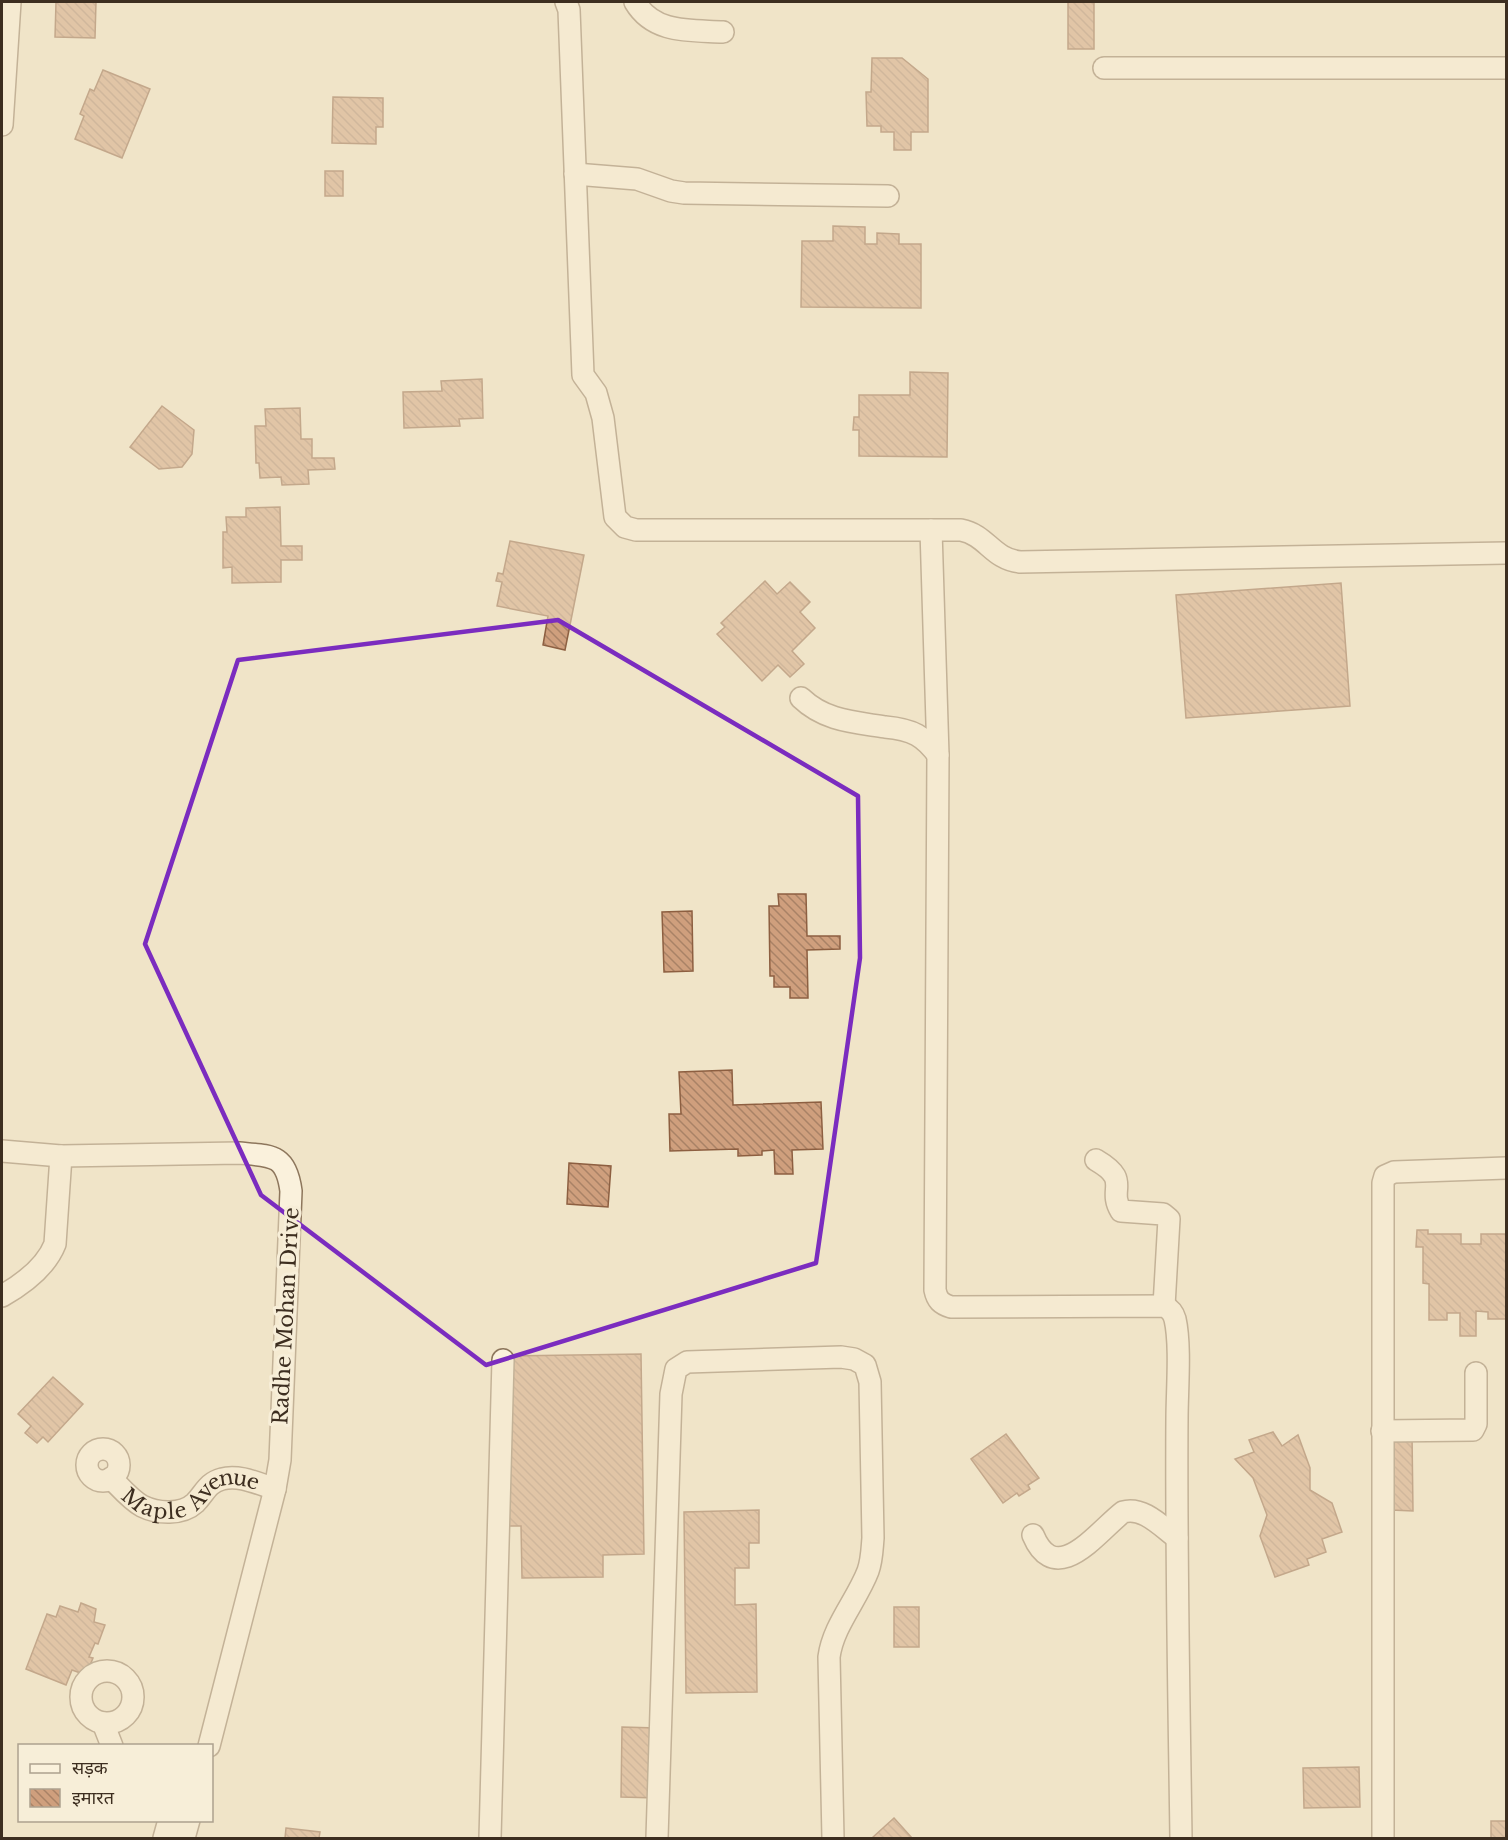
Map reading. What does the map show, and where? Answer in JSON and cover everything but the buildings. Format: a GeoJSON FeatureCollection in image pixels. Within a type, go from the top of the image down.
{"type":"FeatureCollection","features":[{"type":"Feature","properties":{"kind":"street"},"geometry":{"type":"LineString","coordinates":[[2,125],[10,2]]}},
{"type":"Feature","properties":{"kind":"street"},"geometry":{"type":"LineString","coordinates":[[566,2],[569,10],[583,375],[596,393],[607,446],[615,517],[621,524],[636,530],[968,531],[980,537],[1003,558],[1020,561],[1506,553]]}},
{"type":"Feature","properties":{"kind":"street"},"geometry":{"type":"LineString","coordinates":[[635,2],[657,24],[670,28],[723,32]]}},
{"type":"Feature","properties":{"kind":"street"},"geometry":{"type":"LineString","coordinates":[[1104,68],[1506,68]]}},
{"type":"Feature","properties":{"kind":"street"},"geometry":{"type":"LineString","coordinates":[[575,174],[637,178],[671,191],[684,193],[888,196]]}},
{"type":"Feature","properties":{"kind":"street"},"geometry":{"type":"LineString","coordinates":[[931,530],[938,754],[934,1280],[937,1298],[946,1306],[959,1308],[1164,1306],[1173,1314],[1176,1332],[1180,1839]]}},
{"type":"Feature","properties":{"kind":"street"},"geometry":{"type":"LineString","coordinates":[[801,698],[812,708],[828,717],[896,728],[917,735],[938,754]]}},
{"type":"Feature","properties":{"kind":"street","name":"Radhe Mohan Drive"},"geometry":{"type":"LineString","coordinates":[[2,1150],[62,1156],[268,1155],[278,1160],[289,1175],[291,1191],[280,1460],[275,1489],[210,1744]]}},
{"type":"Feature","properties":{"kind":"street"},"geometry":{"type":"LineString","coordinates":[[2,1296],[44,1264],[55,1244],[62,1156]]}},
{"type":"Feature","properties":{"kind":"street"},"geometry":{"type":"LineString","coordinates":[[1096,1160],[1112,1169],[1116,1175],[1118,1205],[1121,1211],[1163,1214],[1169,1219],[1164,1306]]}},
{"type":"Feature","properties":{"kind":"street"},"geometry":{"type":"LineString","coordinates":[[1383,1839],[1383,1179],[1394,1172],[1506,1168]]}},
{"type":"Feature","properties":{"kind":"street"},"geometry":{"type":"LineString","coordinates":[[657,1839],[671,1394],[676,1369],[687,1362],[841,1357],[860,1361],[868,1370],[873,1538],[868,1571],[830,1651],[833,1839]]}},
{"type":"Feature","properties":{"kind":"street"},"geometry":{"type":"LineString","coordinates":[[490,1839],[503,1360]]}},
{"type":"Feature","properties":{"kind":"street"},"geometry":{"type":"LineString","coordinates":[[1382,1431],[1473,1430],[1476,1424],[1476,1373]]}},
{"type":"Feature","properties":{"kind":"street","name":"Maple Avenue"},"geometry":{"type":"LineString","coordinates":[[111,1478],[142,1506],[164,1512],[188,1508],[195,1503],[209,1483],[222,1478],[245,1479],[275,1489]]}},
{"type":"Feature","properties":{"kind":"street"},"geometry":{"type":"LineString","coordinates":[[1033,1535],[1039,1549],[1048,1555],[1070,1557],[1080,1551],[1123,1512],[1131,1510],[1144,1514],[1177,1538]]}},
{"type":"Feature","properties":{"kind":"street"},"geometry":{"type":"LineString","coordinates":[[195,1744],[210,1713],[222,1695]]}},
{"type":"Feature","properties":{"kind":"street"},"geometry":{"type":"LineString","coordinates":[[103,1723],[111,1744]]}},
{"type":"Feature","properties":{"kind":"street"},"geometry":{"type":"LineString","coordinates":[[164,1839],[169,1822]]}},
{"type":"Feature","properties":{"kind":"street"},"geometry":{"type":"LineString","coordinates":[[184,1839],[189,1822]]}},
{"type":"Feature","properties":{"kind":"highlighted area"},"geometry":{"type":"Polygon","coordinates":[[[558,620],[858,796],[860,958],[816,1263],[486,1365],[261,1195],[145,944],[238,660],[558,620]]]}}]}
